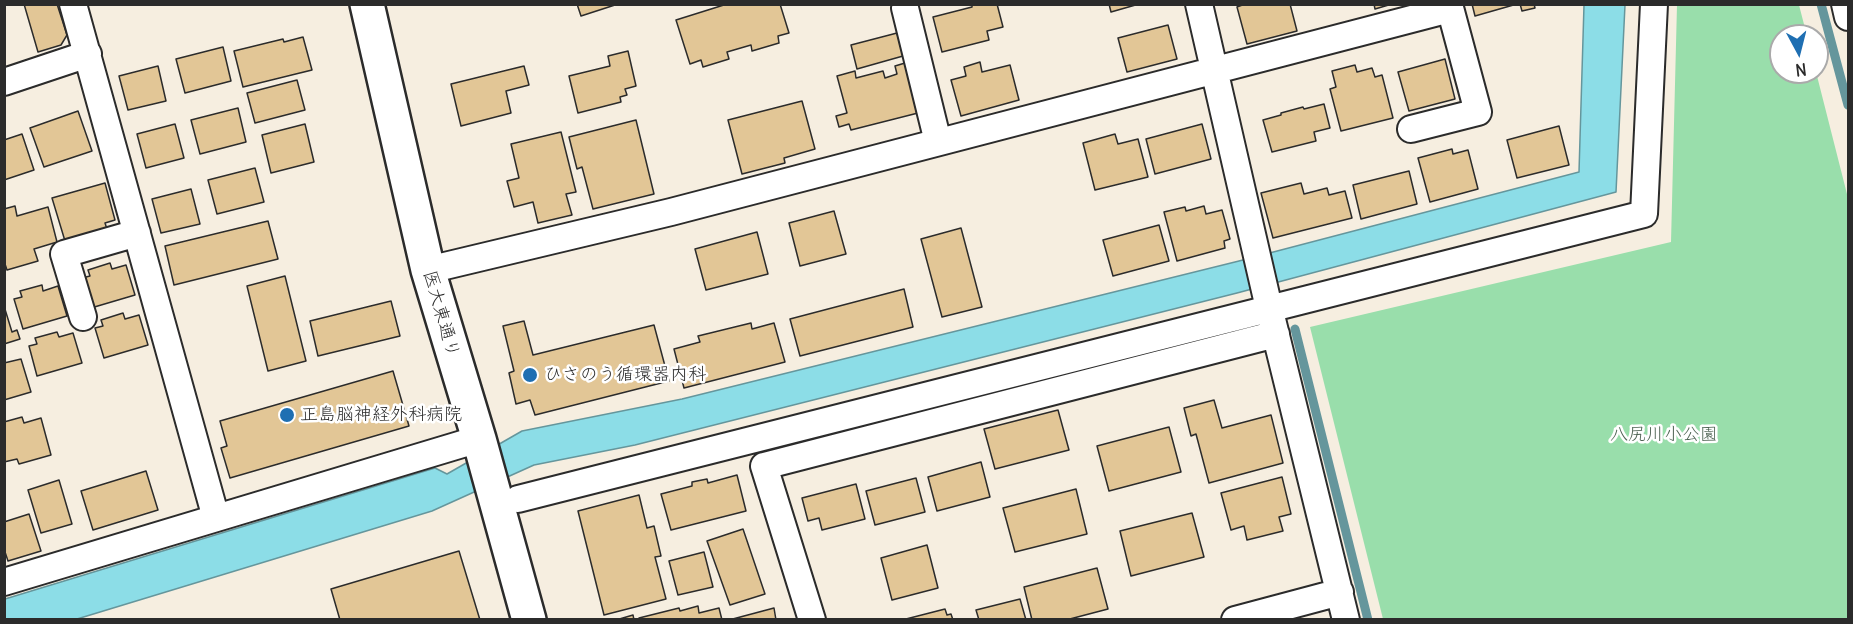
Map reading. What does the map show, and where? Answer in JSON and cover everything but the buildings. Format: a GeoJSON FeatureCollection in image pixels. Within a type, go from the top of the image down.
{"type":"FeatureCollection","features":[{"type":"Feature","properties":{"kind":"street"},"geometry":{"type":"LineString","coordinates":[[73,4],[216,518]]}},
{"type":"Feature","properties":{"kind":"street","name":"医大東通り"},"geometry":{"type":"LineString","coordinates":[[367,4],[428,270],[480,442],[506,495],[529,620]]}},
{"type":"Feature","properties":{"kind":"street"},"geometry":{"type":"LineString","coordinates":[[1199,4],[1255,249],[1346,620]]}},
{"type":"Feature","properties":{"kind":"street"},"geometry":{"type":"LineString","coordinates":[[506,495],[1268,302],[1644,214],[1654,4]]}},
{"type":"Feature","properties":{"kind":"street"},"geometry":{"type":"LineString","coordinates":[[1845,4],[1848,17]]}},
{"type":"Feature","properties":{"kind":"street"},"geometry":{"type":"LineString","coordinates":[[428,270],[671,212],[1450,7],[1478,112],[1412,129]]}},
{"type":"Feature","properties":{"kind":"street"},"geometry":{"type":"LineString","coordinates":[[905,8],[938,142]]}},
{"type":"Feature","properties":{"kind":"street"},"geometry":{"type":"LineString","coordinates":[[4,82],[87,54]]}},
{"type":"Feature","properties":{"kind":"street"},"geometry":{"type":"LineString","coordinates":[[84,317],[64,254],[137,233]]}},
{"type":"Feature","properties":{"kind":"street"},"geometry":{"type":"LineString","coordinates":[[812,620],[764,466],[1276,334]]}},
{"type":"Feature","properties":{"kind":"street"},"geometry":{"type":"LineString","coordinates":[[4,582],[480,442]]}},
{"type":"Feature","properties":{"kind":"street"},"geometry":{"type":"LineString","coordinates":[[1235,620],[1340,592]]}},
{"type":"Feature","properties":{"kind":"green space","name":"八尻川小公園"},"geometry":{"type":"Polygon","coordinates":[[[1677,5],[1799,5],[1804,24],[1769,24],[1769,84],[1819,84],[1848,198],[1848,619],[1383,619],[1310,327],[1671,242],[1677,5]]]}},
{"type":"Feature","properties":{"kind":"water"},"geometry":{"type":"Polygon","coordinates":[[[1584,5],[1625,5],[1616,192],[1237,293],[635,445],[534,465],[432,511],[77,619],[5,620],[5,599],[435,468],[447,474],[522,431],[682,399],[1239,261],[1579,172],[1584,5]]]}},
{"type":"Feature","properties":{"kind":"waterway"},"geometry":{"type":"LineString","coordinates":[[1821,4],[1848,105]]}},
{"type":"Feature","properties":{"kind":"waterway"},"geometry":{"type":"LineString","coordinates":[[1295,329],[1368,620]]}},
{"type":"Feature","properties":{"kind":"place","name":"ひさのう循環器内科"},"geometry":{"type":"Point","coordinates":[530,375]}},
{"type":"Feature","properties":{"kind":"place","name":"正島脳神経外科病院"},"geometry":{"type":"Point","coordinates":[287,415]}}]}
